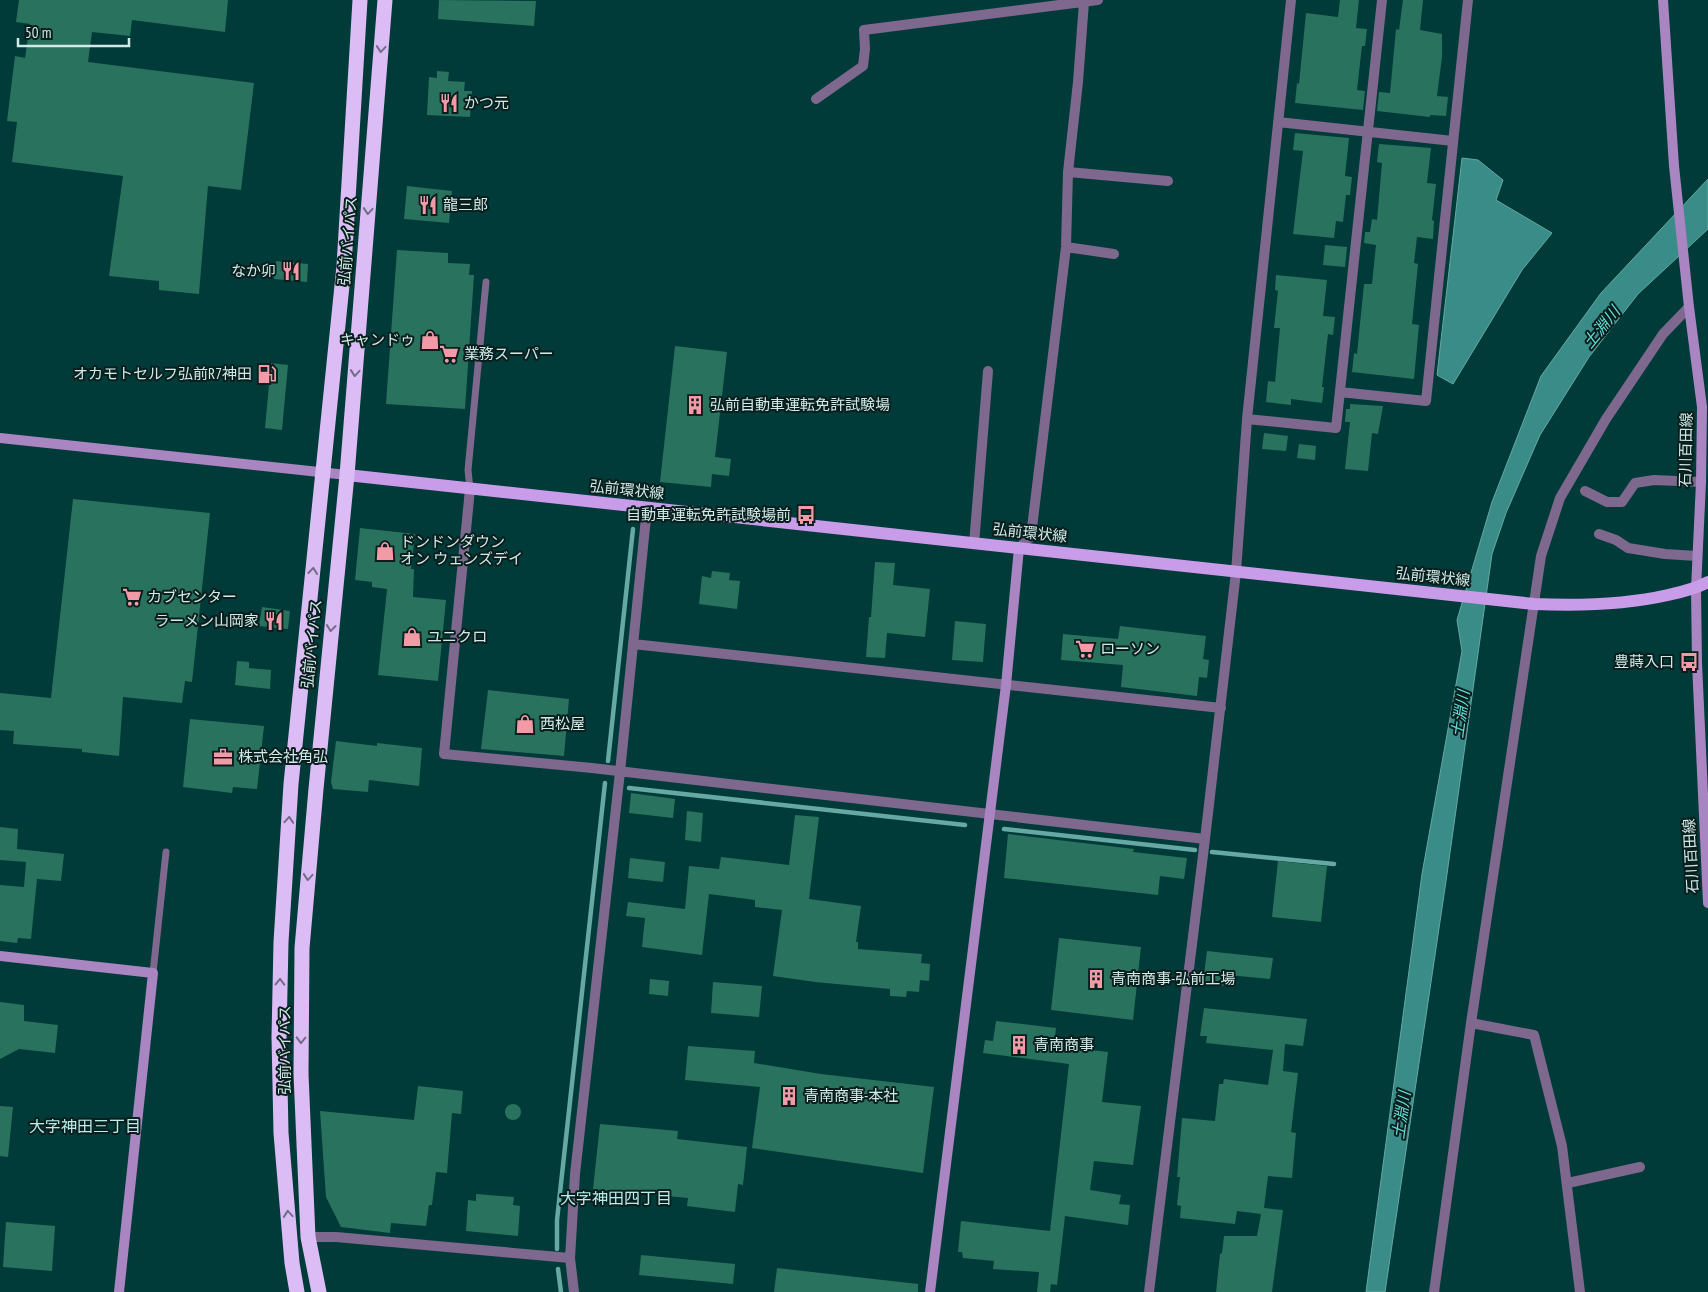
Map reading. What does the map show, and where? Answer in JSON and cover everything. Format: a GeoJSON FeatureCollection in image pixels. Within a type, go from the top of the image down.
{"type":"FeatureCollection","features":[{"type":"Feature","properties":{"kind":"highway","name":"弘前バイパス"},"geometry":{"type":"LineString","coordinates":[[297,1292],[292,1263],[281,1132],[279,1037],[281,942],[291,784],[344,266],[360,0]]}},
{"type":"Feature","properties":{"kind":"highway","name":"弘前バイパス"},"geometry":{"type":"LineString","coordinates":[[320,1292],[308,1237],[301,1074],[302,948],[347,476],[385,0]]}},
{"type":"Feature","properties":{"kind":"highway"},"geometry":{"type":"LineString","coordinates":[[292,1263],[293,1292]]}},
{"type":"Feature","properties":{"kind":"main road","name":"弘前環状線"},"geometry":{"type":"LineString","coordinates":[[347,476],[1519,603],[1599,605],[1653,598],[1696,589],[1708,582]]}},
{"type":"Feature","properties":{"kind":"street"},"geometry":{"type":"LineString","coordinates":[[816,99],[863,66],[865,49],[864,30],[1098,0]]}},
{"type":"Feature","properties":{"kind":"street"},"geometry":{"type":"LineString","coordinates":[[1149,1292],[1236,572],[1247,418],[1291,0]]}},
{"type":"Feature","properties":{"kind":"street"},"geometry":{"type":"LineString","coordinates":[[1247,418],[1336,428],[1382,0]]}},
{"type":"Feature","properties":{"kind":"street"},"geometry":{"type":"LineString","coordinates":[[1340,392],[1426,401],[1468,0]]}},
{"type":"Feature","properties":{"kind":"street","name":"石川百田線"},"geometry":{"type":"LineString","coordinates":[[1664,0],[1674,166],[1689,307],[1705,407],[1705,465],[1701,482],[1696,589],[1697,663],[1708,903]]}},
{"type":"Feature","properties":{"kind":"street"},"geometry":{"type":"LineString","coordinates":[[930,1292],[1006,685],[1019,548],[1030,536],[1066,247],[1068,172],[1078,82],[1084,2]]}},
{"type":"Feature","properties":{"kind":"street"},"geometry":{"type":"LineString","coordinates":[[1278,122],[1453,141]]}},
{"type":"Feature","properties":{"kind":"street"},"geometry":{"type":"LineString","coordinates":[[1068,172],[1168,181]]}},
{"type":"Feature","properties":{"kind":"street"},"geometry":{"type":"LineString","coordinates":[[1066,247],[1114,254]]}},
{"type":"Feature","properties":{"kind":"street"},"geometry":{"type":"LineString","coordinates":[[1434,1292],[1471,1023],[1541,556],[1560,498],[1606,419],[1663,334],[1689,307]]}},
{"type":"Feature","properties":{"kind":"street"},"geometry":{"type":"LineString","coordinates":[[974,544],[988,371]]}},
{"type":"Feature","properties":{"kind":"street"},"geometry":{"type":"LineString","coordinates":[[0,438],[347,476]]}},
{"type":"Feature","properties":{"kind":"street"},"geometry":{"type":"LineString","coordinates":[[1585,491],[1607,502],[1622,502],[1635,483],[1654,480],[1701,482]]}},
{"type":"Feature","properties":{"kind":"street"},"geometry":{"type":"LineString","coordinates":[[470,489],[444,754],[592,768],[1205,839]]}},
{"type":"Feature","properties":{"kind":"street"},"geometry":{"type":"LineString","coordinates":[[574,1292],[570,1258],[576,1164],[620,772],[647,508]]}},
{"type":"Feature","properties":{"kind":"street"},"geometry":{"type":"LineString","coordinates":[[1599,534],[1616,540],[1628,548],[1665,554],[1697,556]]}},
{"type":"Feature","properties":{"kind":"street"},"geometry":{"type":"LineString","coordinates":[[633,644],[1221,708]]}},
{"type":"Feature","properties":{"kind":"street"},"geometry":{"type":"LineString","coordinates":[[0,956],[153,973],[119,1292]]}},
{"type":"Feature","properties":{"kind":"street"},"geometry":{"type":"LineString","coordinates":[[1471,1023],[1534,1035],[1562,1146],[1580,1292]]}},
{"type":"Feature","properties":{"kind":"street"},"geometry":{"type":"LineString","coordinates":[[1568,1183],[1640,1167]]}},
{"type":"Feature","properties":{"kind":"street"},"geometry":{"type":"LineString","coordinates":[[308,1237],[336,1237],[570,1258]]}},
{"type":"Feature","properties":{"kind":"lane"},"geometry":{"type":"LineString","coordinates":[[470,489],[468,470],[486,282]]}},
{"type":"Feature","properties":{"kind":"lane"},"geometry":{"type":"LineString","coordinates":[[153,973],[166,852]]}},
{"type":"Feature","properties":{"kind":"water"},"geometry":{"type":"Polygon","coordinates":[[[1462,158],[1478,160],[1503,180],[1496,200],[1552,233],[1522,270],[1453,384],[1437,375],[1462,158]]]}},
{"type":"Feature","properties":{"kind":"water","name":"土淵川"},"geometry":{"type":"Polygon","coordinates":[[[1708,179],[1708,229],[1638,294],[1589,357],[1540,435],[1506,513],[1492,554],[1385,1292],[1366,1292],[1422,874],[1462,651],[1457,620],[1492,502],[1541,376],[1601,293],[1708,179]]]}},
{"type":"Feature","properties":{"kind":"building"},"geometry":{"type":"Polygon","coordinates":[[[19,0],[228,0],[225,32],[132,20],[130,36],[92,32],[88,62],[254,83],[241,190],[208,186],[199,294],[159,290],[159,281],[109,276],[123,176],[12,162],[17,122],[7,121],[15,56],[25,58],[30,24],[16,22],[19,0]]]}},
{"type":"Feature","properties":{"kind":"building"},"geometry":{"type":"Polygon","coordinates":[[[439,0],[536,1],[534,26],[438,19],[439,0]]]}},
{"type":"Feature","properties":{"kind":"building"},"geometry":{"type":"Polygon","coordinates":[[[1340,0],[1359,0],[1356,28],[1367,29],[1365,46],[1362,46],[1357,90],[1365,91],[1363,110],[1295,103],[1297,83],[1299,84],[1306,13],[1338,17],[1340,0]]]}},
{"type":"Feature","properties":{"kind":"building"},"geometry":{"type":"Polygon","coordinates":[[[1403,0],[1423,0],[1420,30],[1442,34],[1442,57],[1437,96],[1448,97],[1446,116],[1430,115],[1430,117],[1377,111],[1379,92],[1390,93],[1396,29],[1399,30],[1403,0]]]}},
{"type":"Feature","properties":{"kind":"building","name":"かつ元"},"geometry":{"type":"Polygon","coordinates":[[[437,71],[449,72],[448,81],[465,82],[464,91],[472,91],[470,117],[427,115],[429,77],[437,78],[437,71]]]}},
{"type":"Feature","properties":{"kind":"building"},"geometry":{"type":"Polygon","coordinates":[[[1295,133],[1349,138],[1345,176],[1352,177],[1350,195],[1346,195],[1343,222],[1336,221],[1334,238],[1293,234],[1303,151],[1293,150],[1295,133]]]}},
{"type":"Feature","properties":{"kind":"building"},"geometry":{"type":"Polygon","coordinates":[[[1379,144],[1431,148],[1427,183],[1436,184],[1432,220],[1434,221],[1433,239],[1417,237],[1414,263],[1418,264],[1412,324],[1419,325],[1414,379],[1352,372],[1354,353],[1357,354],[1364,284],[1372,284],[1376,245],[1364,243],[1365,232],[1370,232],[1372,219],[1377,220],[1382,163],[1377,162],[1379,144]]]}},
{"type":"Feature","properties":{"kind":"building","name":"龍三郎"},"geometry":{"type":"Polygon","coordinates":[[[407,186],[452,191],[449,223],[404,219],[407,186]]]}},
{"type":"Feature","properties":{"kind":"building"},"geometry":{"type":"Polygon","coordinates":[[[1325,245],[1347,247],[1345,267],[1323,265],[1325,245]]]}},
{"type":"Feature","properties":{"kind":"building","name":"キャンドゥ"},"geometry":{"type":"Polygon","coordinates":[[[397,250],[448,253],[448,263],[470,264],[469,275],[474,275],[465,409],[386,404],[397,250]]]}},
{"type":"Feature","properties":{"kind":"building","name":"なか卯"},"geometry":{"type":"Polygon","coordinates":[[[276,261],[308,264],[307,282],[274,279],[276,261]]]}},
{"type":"Feature","properties":{"kind":"building"},"geometry":{"type":"Polygon","coordinates":[[[1276,275],[1327,280],[1323,316],[1335,317],[1333,335],[1328,334],[1322,403],[1291,399],[1291,405],[1266,402],[1268,381],[1275,382],[1280,328],[1274,328],[1278,291],[1275,290],[1276,275]]]}},
{"type":"Feature","properties":{"kind":"building","name":"弘前自動車運転免許試験場"},"geometry":{"type":"Polygon","coordinates":[[[675,346],[727,352],[715,457],[731,459],[729,476],[712,474],[711,487],[660,482],[675,346]]]}},
{"type":"Feature","properties":{"kind":"building"},"geometry":{"type":"Polygon","coordinates":[[[271,363],[288,365],[282,430],[265,428],[271,363]]]}},
{"type":"Feature","properties":{"kind":"building"},"geometry":{"type":"Polygon","coordinates":[[[1350,404],[1383,406],[1378,434],[1372,433],[1368,471],[1345,469],[1350,422],[1345,422],[1346,409],[1350,409],[1350,404]]]}},
{"type":"Feature","properties":{"kind":"building"},"geometry":{"type":"Polygon","coordinates":[[[1264,433],[1288,436],[1286,451],[1262,449],[1264,433]]]}},
{"type":"Feature","properties":{"kind":"building"},"geometry":{"type":"Polygon","coordinates":[[[1299,444],[1316,446],[1315,460],[1297,458],[1299,444]]]}},
{"type":"Feature","properties":{"kind":"building","name":"カブセンター"},"geometry":{"type":"Polygon","coordinates":[[[73,499],[210,513],[192,682],[185,681],[182,703],[123,697],[119,756],[82,752],[82,749],[13,744],[14,731],[0,730],[0,693],[51,698],[73,499]]]}},
{"type":"Feature","properties":{"kind":"building"},"geometry":{"type":"Polygon","coordinates":[[[360,528],[415,534],[411,569],[414,569],[413,597],[446,600],[438,681],[378,675],[387,589],[372,587],[372,582],[355,580],[360,528]]]}},
{"type":"Feature","properties":{"kind":"building"},"geometry":{"type":"Polygon","coordinates":[[[875,562],[895,563],[893,585],[930,589],[925,637],[887,633],[885,658],[866,657],[875,562]]]}},
{"type":"Feature","properties":{"kind":"building"},"geometry":{"type":"Polygon","coordinates":[[[712,571],[730,573],[729,580],[740,581],[737,609],[699,604],[702,576],[711,578],[712,571]]]}},
{"type":"Feature","properties":{"kind":"building","name":"ラーメン山岡家"},"geometry":{"type":"Polygon","coordinates":[[[262,607],[290,611],[288,629],[259,626],[262,607]]]}},
{"type":"Feature","properties":{"kind":"building"},"geometry":{"type":"Polygon","coordinates":[[[955,621],[986,624],[983,662],[952,660],[955,621]]]}},
{"type":"Feature","properties":{"kind":"building"},"geometry":{"type":"Polygon","coordinates":[[[1120,626],[1206,636],[1203,659],[1209,660],[1207,678],[1199,677],[1197,696],[1121,687],[1123,665],[1061,660],[1063,634],[1118,639],[1120,626]]]}},
{"type":"Feature","properties":{"kind":"building"},"geometry":{"type":"Polygon","coordinates":[[[237,661],[249,662],[249,668],[271,670],[270,689],[235,685],[237,661]]]}},
{"type":"Feature","properties":{"kind":"building","name":"西松屋"},"geometry":{"type":"Polygon","coordinates":[[[488,690],[569,699],[564,756],[481,749],[488,690]]]}},
{"type":"Feature","properties":{"kind":"building","name":"株式会社角弘"},"geometry":{"type":"Polygon","coordinates":[[[190,719],[264,726],[257,789],[233,787],[232,793],[183,787],[190,719]]]}},
{"type":"Feature","properties":{"kind":"building"},"geometry":{"type":"Polygon","coordinates":[[[336,741],[377,746],[377,743],[422,748],[419,786],[369,780],[368,792],[333,789],[331,782],[336,741]]]}},
{"type":"Feature","properties":{"kind":"building"},"geometry":{"type":"Polygon","coordinates":[[[631,793],[675,799],[673,818],[629,813],[631,793]]]}},
{"type":"Feature","properties":{"kind":"building"},"geometry":{"type":"Polygon","coordinates":[[[687,811],[703,813],[701,842],[685,840],[687,811]]]}},
{"type":"Feature","properties":{"kind":"building"},"geometry":{"type":"Polygon","coordinates":[[[795,815],[819,817],[809,899],[861,906],[856,942],[858,942],[858,949],[922,954],[921,963],[930,964],[929,981],[920,980],[919,992],[907,991],[906,997],[890,996],[890,989],[773,976],[782,910],[755,907],[755,900],[709,894],[702,955],[642,947],[645,918],[626,916],[628,902],[685,909],[689,866],[719,869],[721,857],[789,865],[795,815]]]}},
{"type":"Feature","properties":{"kind":"building"},"geometry":{"type":"Polygon","coordinates":[[[0,827],[18,829],[17,849],[64,854],[61,881],[37,879],[31,939],[18,938],[17,943],[0,941],[0,885],[24,887],[26,862],[0,860],[0,827]]]}},
{"type":"Feature","properties":{"kind":"building"},"geometry":{"type":"Polygon","coordinates":[[[1008,834],[1134,849],[1133,852],[1187,858],[1184,879],[1160,876],[1158,895],[1004,878],[1008,834]]]}},
{"type":"Feature","properties":{"kind":"building"},"geometry":{"type":"Polygon","coordinates":[[[630,858],[665,862],[663,882],[628,878],[630,858]]]}},
{"type":"Feature","properties":{"kind":"building"},"geometry":{"type":"Polygon","coordinates":[[[1278,861],[1327,866],[1321,922],[1272,917],[1278,861]]]}},
{"type":"Feature","properties":{"kind":"building","name":"青南商事-弘前工場"},"geometry":{"type":"Polygon","coordinates":[[[1059,938],[1141,947],[1133,1020],[1051,1010],[1059,938]]]}},
{"type":"Feature","properties":{"kind":"building"},"geometry":{"type":"Polygon","coordinates":[[[1207,951],[1273,958],[1270,979],[1228,975],[1227,986],[1203,983],[1207,951]]]}},
{"type":"Feature","properties":{"kind":"building"},"geometry":{"type":"Polygon","coordinates":[[[650,979],[669,981],[668,996],[649,994],[650,979]]]}},
{"type":"Feature","properties":{"kind":"building"},"geometry":{"type":"Polygon","coordinates":[[[713,982],[762,986],[759,1017],[711,1013],[713,982]]]}},
{"type":"Feature","properties":{"kind":"building"},"geometry":{"type":"Polygon","coordinates":[[[0,1002],[24,1005],[24,1021],[58,1025],[55,1053],[19,1049],[0,1059],[0,1002]]]}},
{"type":"Feature","properties":{"kind":"building"},"geometry":{"type":"Polygon","coordinates":[[[1204,1008],[1307,1019],[1303,1046],[1285,1044],[1283,1071],[1298,1073],[1291,1132],[1296,1133],[1292,1178],[1268,1176],[1264,1208],[1283,1210],[1272,1292],[1216,1292],[1224,1236],[1257,1236],[1261,1214],[1237,1211],[1235,1224],[1180,1218],[1181,1206],[1177,1205],[1180,1177],[1177,1177],[1182,1118],[1215,1121],[1219,1084],[1223,1084],[1224,1079],[1268,1085],[1273,1050],[1206,1043],[1207,1036],[1200,1036],[1204,1008]]]}},
{"type":"Feature","properties":{"kind":"building"},"geometry":{"type":"Polygon","coordinates":[[[996,1021],[1056,1028],[1054,1046],[1108,1052],[1102,1102],[1141,1106],[1133,1165],[1094,1161],[1090,1190],[1121,1195],[1119,1204],[1130,1205],[1128,1225],[1065,1216],[1057,1285],[1051,1284],[1050,1292],[1037,1292],[1039,1272],[993,1269],[994,1261],[963,1258],[962,1252],[958,1252],[961,1221],[1050,1231],[1069,1064],[983,1053],[985,1040],[993,1041],[996,1021]]]}},
{"type":"Feature","properties":{"kind":"building"},"geometry":{"type":"Polygon","coordinates":[[[688,1046],[755,1051],[754,1063],[821,1074],[934,1087],[923,1173],[752,1148],[760,1087],[685,1080],[688,1046]]]}},
{"type":"Feature","properties":{"kind":"building"},"geometry":{"type":"Polygon","coordinates":[[[418,1086],[463,1091],[461,1114],[452,1113],[447,1173],[436,1172],[432,1205],[429,1205],[426,1226],[391,1223],[390,1233],[341,1227],[326,1197],[320,1111],[414,1120],[418,1086]]]}},
{"type":"Feature","properties":{"kind":"building"},"geometry":{"type":"Polygon","coordinates":[[[513,1104],[519,1106],[521,1112],[519,1118],[513,1120],[507,1118],[505,1112],[507,1106],[513,1104]]]}},
{"type":"Feature","properties":{"kind":"building"},"geometry":{"type":"Polygon","coordinates":[[[0,1106],[13,1107],[8,1157],[0,1156],[0,1106]]]}},
{"type":"Feature","properties":{"kind":"building"},"geometry":{"type":"Polygon","coordinates":[[[600,1124],[678,1131],[677,1139],[747,1147],[743,1185],[738,1184],[735,1212],[687,1206],[688,1198],[593,1189],[600,1124]]]}},
{"type":"Feature","properties":{"kind":"building"},"geometry":{"type":"Polygon","coordinates":[[[476,1194],[514,1197],[513,1205],[520,1206],[518,1236],[466,1231],[468,1200],[476,1201],[476,1194]]]}},
{"type":"Feature","properties":{"kind":"building"},"geometry":{"type":"Polygon","coordinates":[[[6,1222],[55,1226],[52,1271],[3,1267],[6,1222]]]}},
{"type":"Feature","properties":{"kind":"building"},"geometry":{"type":"Polygon","coordinates":[[[641,1255],[735,1264],[733,1284],[639,1275],[641,1255]]]}},
{"type":"Feature","properties":{"kind":"building"},"geometry":{"type":"Polygon","coordinates":[[[777,1268],[918,1284],[918,1292],[774,1292],[777,1268]]]}},
{"type":"Feature","properties":{"kind":"waterway"},"geometry":{"type":"LineString","coordinates":[[608,761],[633,529]]}},
{"type":"Feature","properties":{"kind":"waterway"},"geometry":{"type":"LineString","coordinates":[[557,1249],[557,1220],[605,783]]}},
{"type":"Feature","properties":{"kind":"waterway"},"geometry":{"type":"LineString","coordinates":[[629,788],[965,825]]}},
{"type":"Feature","properties":{"kind":"waterway"},"geometry":{"type":"LineString","coordinates":[[1004,829],[1195,850]]}},
{"type":"Feature","properties":{"kind":"waterway"},"geometry":{"type":"LineString","coordinates":[[1212,852],[1334,864]]}},
{"type":"Feature","properties":{"kind":"waterway"},"geometry":{"type":"LineString","coordinates":[[558,1269],[561,1292]]}},
{"type":"Feature","properties":{"kind":"place","name":"かつ元"},"geometry":{"type":"Point","coordinates":[449,103]}},
{"type":"Feature","properties":{"kind":"place","name":"龍三郎"},"geometry":{"type":"Point","coordinates":[428,205]}},
{"type":"Feature","properties":{"kind":"place","name":"なか卯"},"geometry":{"type":"Point","coordinates":[291,271]}},
{"type":"Feature","properties":{"kind":"place","name":"キャンドゥ"},"geometry":{"type":"Point","coordinates":[430,340]}},
{"type":"Feature","properties":{"kind":"place","name":"業務スーパー"},"geometry":{"type":"Point","coordinates":[449,354]}},
{"type":"Feature","properties":{"kind":"place","name":"オカモトセルフ弘前R7神田"},"geometry":{"type":"Point","coordinates":[267,374]}},
{"type":"Feature","properties":{"kind":"place","name":"弘前自動車運転免許試験場"},"geometry":{"type":"Point","coordinates":[695,405]}},
{"type":"Feature","properties":{"kind":"place","name":"自動車運転免許試験場前"},"geometry":{"type":"Point","coordinates":[806,515]}},
{"type":"Feature","properties":{"kind":"place","name":"ドンドンダウン オン ウェンズデイ"},"geometry":{"type":"Point","coordinates":[385,551]}},
{"type":"Feature","properties":{"kind":"place","name":"カブセンター"},"geometry":{"type":"Point","coordinates":[132,597]}},
{"type":"Feature","properties":{"kind":"place","name":"ラーメン山岡家"},"geometry":{"type":"Point","coordinates":[274,621]}},
{"type":"Feature","properties":{"kind":"place","name":"ユニクロ"},"geometry":{"type":"Point","coordinates":[412,637]}},
{"type":"Feature","properties":{"kind":"place","name":"ローソン"},"geometry":{"type":"Point","coordinates":[1085,649]}},
{"type":"Feature","properties":{"kind":"place","name":"豊蒔入口"},"geometry":{"type":"Point","coordinates":[1689,662]}},
{"type":"Feature","properties":{"kind":"place","name":"西松屋"},"geometry":{"type":"Point","coordinates":[525,724]}},
{"type":"Feature","properties":{"kind":"place","name":"株式会社角弘"},"geometry":{"type":"Point","coordinates":[223,757]}},
{"type":"Feature","properties":{"kind":"place","name":"青南商事-弘前工場"},"geometry":{"type":"Point","coordinates":[1096,979]}},
{"type":"Feature","properties":{"kind":"place","name":"青南商事"},"geometry":{"type":"Point","coordinates":[1019,1045]}},
{"type":"Feature","properties":{"kind":"place","name":"青南商事-本社"},"geometry":{"type":"Point","coordinates":[789,1096]}},
{"type":"Feature","properties":{"kind":"district","name":"大字神田三丁目"},"geometry":{"type":"Point","coordinates":[85,1126]}},
{"type":"Feature","properties":{"kind":"district","name":"大字神田四丁目"},"geometry":{"type":"Point","coordinates":[616,1198]}}]}
